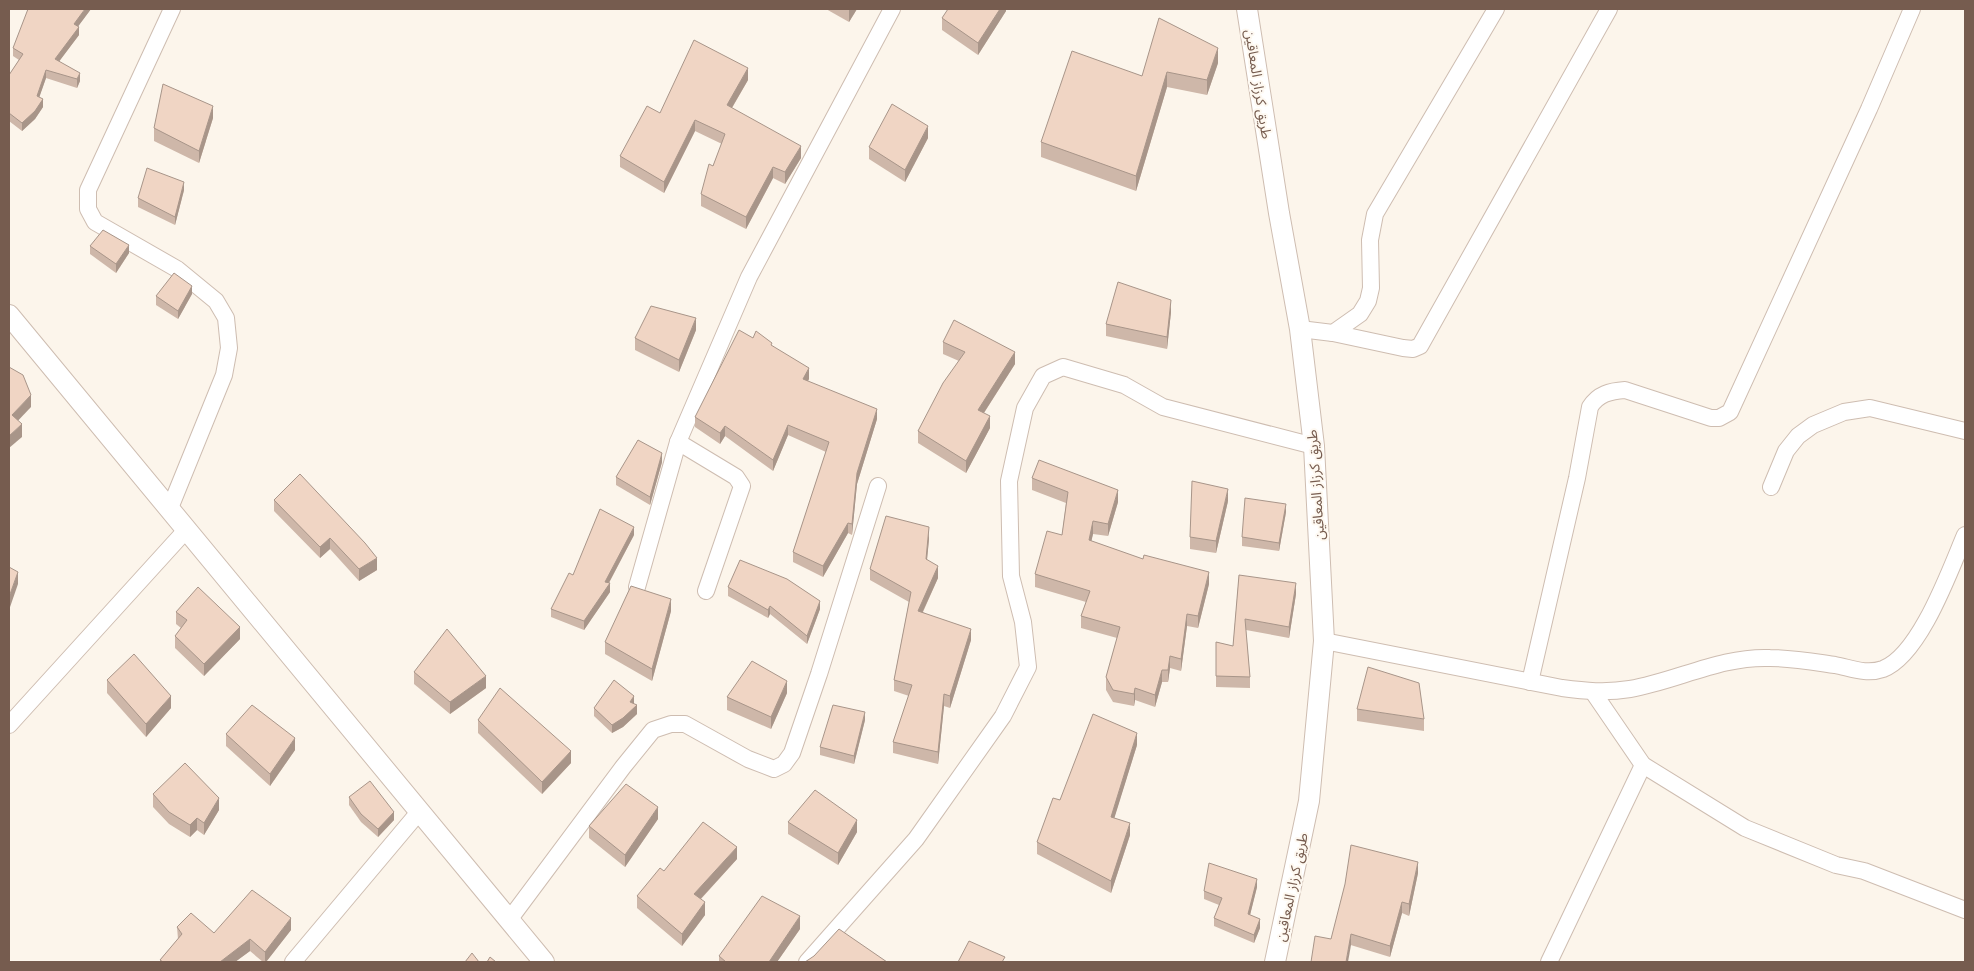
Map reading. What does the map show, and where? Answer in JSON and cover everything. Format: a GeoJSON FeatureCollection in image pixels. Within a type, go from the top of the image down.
{"type":"FeatureCollection","features":[{"type":"Feature","properties":{"kind":"street"},"geometry":{"type":"LineString","coordinates":[[170,508],[224,375],[229,348],[226,318],[216,301],[177,269],[95,222],[88,209],[88,190],[172,9]]}},
{"type":"Feature","properties":{"kind":"street"},"geometry":{"type":"LineString","coordinates":[[637,587],[678,442],[749,277],[892,9]]}},
{"type":"Feature","properties":{"kind":"street","name":"طريق كرزاز المعاقين"},"geometry":{"type":"LineString","coordinates":[[1247,9],[1279,213],[1300,329],[1314,446],[1324,641],[1310,801],[1275,962]]}},
{"type":"Feature","properties":{"kind":"street"},"geometry":{"type":"LineString","coordinates":[[1333,333],[1360,314],[1368,301],[1371,288],[1370,240],[1375,214],[1496,9]]}},
{"type":"Feature","properties":{"kind":"street"},"geometry":{"type":"LineString","coordinates":[[1300,329],[1333,333],[1403,348],[1413,349],[1420,346],[1609,9]]}},
{"type":"Feature","properties":{"kind":"street"},"geometry":{"type":"LineString","coordinates":[[1530,682],[1590,407],[1594,401],[1611,391],[1625,390],[1711,418],[1720,418],[1730,412],[1865,118],[1912,9]]}},
{"type":"Feature","properties":{"kind":"street"},"geometry":{"type":"LineString","coordinates":[[9,315],[544,962]]}},
{"type":"Feature","properties":{"kind":"street"},"geometry":{"type":"LineString","coordinates":[[807,962],[916,839],[1003,716],[1028,667],[1023,622],[1011,576],[1009,481],[1024,408],[1043,376],[1062,367],[1124,385],[1163,408],[1314,446]]}},
{"type":"Feature","properties":{"kind":"street"},"geometry":{"type":"LineString","coordinates":[[1771,488],[1786,451],[1798,436],[1813,425],[1844,412],[1870,408],[1965,431]]}},
{"type":"Feature","properties":{"kind":"street"},"geometry":{"type":"LineString","coordinates":[[678,442],[736,477],[742,486],[706,590]]}},
{"type":"Feature","properties":{"kind":"street"},"geometry":{"type":"LineString","coordinates":[[509,920],[623,767],[654,730],[671,724],[685,724],[748,760],[774,769],[784,764],[792,753],[819,674],[878,486]]}},
{"type":"Feature","properties":{"kind":"street"},"geometry":{"type":"LineString","coordinates":[[9,724],[187,529]]}},
{"type":"Feature","properties":{"kind":"street"},"geometry":{"type":"LineString","coordinates":[[1324,641],[1530,682],[1593,692],[1631,689],[1720,663],[1770,658],[1836,666],[1857,672],[1883,669],[1904,653],[1931,614],[1965,535]]}},
{"type":"Feature","properties":{"kind":"street"},"geometry":{"type":"LineString","coordinates":[[1593,692],[1643,765],[1745,828],[1836,864],[1864,871],[1965,910]]}},
{"type":"Feature","properties":{"kind":"street"},"geometry":{"type":"LineString","coordinates":[[1549,962],[1643,765]]}},
{"type":"Feature","properties":{"kind":"street"},"geometry":{"type":"LineString","coordinates":[[293,962],[420,812]]}},
{"type":"Feature","properties":{"kind":"building"},"geometry":{"type":"Polygon","coordinates":[[[28,9],[85,9],[74,24],[79,27],[55,59],[80,73],[77,79],[46,70],[37,96],[43,99],[35,111],[22,123],[9,113],[9,75],[23,54],[13,48],[28,9]]]}},
{"type":"Feature","properties":{"kind":"building"},"geometry":{"type":"Polygon","coordinates":[[[948,9],[1000,9],[978,43],[942,18],[948,9]]]}},
{"type":"Feature","properties":{"kind":"building"},"geometry":{"type":"Polygon","coordinates":[[[1159,18],[1218,48],[1207,80],[1167,72],[1136,176],[1041,142],[1072,51],[1142,76],[1159,18]]]}},
{"type":"Feature","properties":{"kind":"building"},"geometry":{"type":"Polygon","coordinates":[[[694,40],[748,68],[727,105],[801,146],[785,172],[773,167],[746,217],[701,194],[709,164],[713,166],[725,134],[695,120],[664,182],[620,156],[647,106],[660,113],[694,40]]]}},
{"type":"Feature","properties":{"kind":"building"},"geometry":{"type":"Polygon","coordinates":[[[163,84],[213,106],[199,151],[154,128],[163,84]]]}},
{"type":"Feature","properties":{"kind":"building"},"geometry":{"type":"Polygon","coordinates":[[[892,104],[928,126],[905,170],[869,147],[892,104]]]}},
{"type":"Feature","properties":{"kind":"building"},"geometry":{"type":"Polygon","coordinates":[[[147,168],[184,182],[175,217],[138,198],[147,168]]]}},
{"type":"Feature","properties":{"kind":"building"},"geometry":{"type":"Polygon","coordinates":[[[103,230],[129,245],[116,264],[90,246],[103,230]]]}},
{"type":"Feature","properties":{"kind":"building"},"geometry":{"type":"Polygon","coordinates":[[[174,273],[192,286],[178,311],[156,296],[174,273]]]}},
{"type":"Feature","properties":{"kind":"building"},"geometry":{"type":"Polygon","coordinates":[[[1118,282],[1171,300],[1167,337],[1106,324],[1118,282]]]}},
{"type":"Feature","properties":{"kind":"building"},"geometry":{"type":"Polygon","coordinates":[[[651,306],[696,318],[679,360],[635,338],[651,306]]]}},
{"type":"Feature","properties":{"kind":"building"},"geometry":{"type":"Polygon","coordinates":[[[954,320],[1015,352],[978,410],[990,416],[966,461],[918,431],[943,383],[965,352],[943,342],[954,320]]]}},
{"type":"Feature","properties":{"kind":"building"},"geometry":{"type":"Polygon","coordinates":[[[739,330],[753,338],[756,331],[772,343],[771,345],[809,368],[803,379],[877,409],[857,473],[852,524],[848,523],[823,566],[793,552],[829,442],[788,425],[773,460],[725,426],[720,433],[695,417],[739,330]]]}},
{"type":"Feature","properties":{"kind":"building"},"geometry":{"type":"Polygon","coordinates":[[[9,367],[23,375],[31,395],[12,415],[22,424],[9,436],[9,367]]]}},
{"type":"Feature","properties":{"kind":"building"},"geometry":{"type":"Polygon","coordinates":[[[638,440],[662,453],[650,497],[616,477],[638,440]]]}},
{"type":"Feature","properties":{"kind":"building"},"geometry":{"type":"Polygon","coordinates":[[[1039,460],[1118,490],[1108,524],[1093,521],[1089,540],[1143,559],[1144,555],[1209,572],[1198,616],[1187,614],[1181,659],[1170,656],[1168,670],[1162,670],[1155,695],[1135,688],[1134,694],[1113,690],[1106,677],[1120,627],[1081,616],[1090,591],[1035,574],[1047,531],[1062,535],[1068,492],[1032,478],[1039,460]]]}},
{"type":"Feature","properties":{"kind":"building"},"geometry":{"type":"Polygon","coordinates":[[[300,474],[377,558],[359,569],[330,538],[320,547],[274,500],[300,474]]]}},
{"type":"Feature","properties":{"kind":"building"},"geometry":{"type":"Polygon","coordinates":[[[1192,481],[1228,489],[1216,541],[1190,537],[1192,481]]]}},
{"type":"Feature","properties":{"kind":"building"},"geometry":{"type":"Polygon","coordinates":[[[1245,498],[1286,504],[1279,543],[1242,537],[1245,498]]]}},
{"type":"Feature","properties":{"kind":"building"},"geometry":{"type":"Polygon","coordinates":[[[600,509],[634,527],[605,582],[610,583],[584,621],[551,609],[569,573],[573,575],[600,509]]]}},
{"type":"Feature","properties":{"kind":"building"},"geometry":{"type":"Polygon","coordinates":[[[886,516],[929,527],[926,559],[938,566],[918,611],[971,629],[950,696],[944,694],[938,752],[893,742],[912,685],[894,680],[911,592],[870,569],[886,516]]]}},
{"type":"Feature","properties":{"kind":"building"},"geometry":{"type":"Polygon","coordinates":[[[740,560],[787,579],[820,601],[807,636],[770,606],[768,610],[728,587],[740,560]]]}},
{"type":"Feature","properties":{"kind":"building"},"geometry":{"type":"Polygon","coordinates":[[[9,567],[18,572],[9,597],[9,567]]]}},
{"type":"Feature","properties":{"kind":"building"},"geometry":{"type":"Polygon","coordinates":[[[1239,575],[1296,583],[1289,627],[1245,619],[1250,677],[1216,676],[1216,642],[1233,646],[1239,575]]]}},
{"type":"Feature","properties":{"kind":"building"},"geometry":{"type":"Polygon","coordinates":[[[631,586],[671,599],[652,669],[605,642],[631,586]]]}},
{"type":"Feature","properties":{"kind":"building"},"geometry":{"type":"Polygon","coordinates":[[[198,587],[240,627],[204,664],[175,636],[187,620],[176,612],[198,587]]]}},
{"type":"Feature","properties":{"kind":"building"},"geometry":{"type":"Polygon","coordinates":[[[447,629],[486,676],[450,702],[414,672],[447,629]]]}},
{"type":"Feature","properties":{"kind":"building"},"geometry":{"type":"Polygon","coordinates":[[[134,654],[171,696],[146,724],[107,680],[134,654]]]}},
{"type":"Feature","properties":{"kind":"building"},"geometry":{"type":"Polygon","coordinates":[[[752,661],[787,681],[771,717],[727,697],[752,661]]]}},
{"type":"Feature","properties":{"kind":"building"},"geometry":{"type":"Polygon","coordinates":[[[1368,667],[1419,683],[1424,719],[1357,709],[1368,667]]]}},
{"type":"Feature","properties":{"kind":"building"},"geometry":{"type":"Polygon","coordinates":[[[614,680],[634,696],[630,702],[637,705],[612,725],[594,708],[614,680]]]}},
{"type":"Feature","properties":{"kind":"building"},"geometry":{"type":"Polygon","coordinates":[[[500,688],[571,751],[542,782],[478,720],[500,688]]]}},
{"type":"Feature","properties":{"kind":"building"},"geometry":{"type":"Polygon","coordinates":[[[252,705],[295,738],[270,774],[226,734],[252,705]]]}},
{"type":"Feature","properties":{"kind":"building"},"geometry":{"type":"Polygon","coordinates":[[[833,705],[865,712],[854,756],[820,747],[833,705]]]}},
{"type":"Feature","properties":{"kind":"building"},"geometry":{"type":"Polygon","coordinates":[[[1093,714],[1137,733],[1111,817],[1130,823],[1111,881],[1037,842],[1053,798],[1060,800],[1093,714]]]}},
{"type":"Feature","properties":{"kind":"building"},"geometry":{"type":"Polygon","coordinates":[[[185,763],[219,798],[204,823],[197,818],[190,825],[169,812],[153,794],[185,763]]]}},
{"type":"Feature","properties":{"kind":"building"},"geometry":{"type":"Polygon","coordinates":[[[370,781],[394,812],[378,829],[361,814],[349,797],[370,781]]]}},
{"type":"Feature","properties":{"kind":"building"},"geometry":{"type":"Polygon","coordinates":[[[626,784],[658,807],[625,855],[589,826],[626,784]]]}},
{"type":"Feature","properties":{"kind":"building"},"geometry":{"type":"Polygon","coordinates":[[[815,790],[857,820],[838,853],[788,822],[815,790]]]}},
{"type":"Feature","properties":{"kind":"building"},"geometry":{"type":"Polygon","coordinates":[[[703,822],[737,847],[694,894],[705,902],[682,934],[637,896],[660,868],[664,871],[703,822]]]}},
{"type":"Feature","properties":{"kind":"building"},"geometry":{"type":"Polygon","coordinates":[[[1351,845],[1418,862],[1409,904],[1402,902],[1390,946],[1351,934],[1346,962],[1311,962],[1315,936],[1331,939],[1345,884],[1351,845]]]}},
{"type":"Feature","properties":{"kind":"building"},"geometry":{"type":"Polygon","coordinates":[[[1209,863],[1257,879],[1248,914],[1260,919],[1254,935],[1214,918],[1222,898],[1204,891],[1209,863]]]}},
{"type":"Feature","properties":{"kind":"building"},"geometry":{"type":"Polygon","coordinates":[[[252,890],[291,918],[265,952],[250,939],[220,962],[163,962],[160,960],[182,934],[177,927],[191,913],[214,933],[252,890]]]}},
{"type":"Feature","properties":{"kind":"building"},"geometry":{"type":"Polygon","coordinates":[[[762,896],[800,916],[769,962],[726,962],[719,956],[762,896]]]}},
{"type":"Feature","properties":{"kind":"building"},"geometry":{"type":"Polygon","coordinates":[[[839,929],[887,962],[805,962],[814,956],[839,929]]]}},
{"type":"Feature","properties":{"kind":"building"},"geometry":{"type":"Polygon","coordinates":[[[969,941],[1005,957],[1002,962],[958,962],[969,941]]]}},
{"type":"Feature","properties":{"kind":"building"},"geometry":{"type":"Polygon","coordinates":[[[472,953],[479,962],[465,962],[472,953]]]}},
{"type":"Feature","properties":{"kind":"building"},"geometry":{"type":"Polygon","coordinates":[[[490,957],[496,962],[487,962],[490,957]]]}}]}
